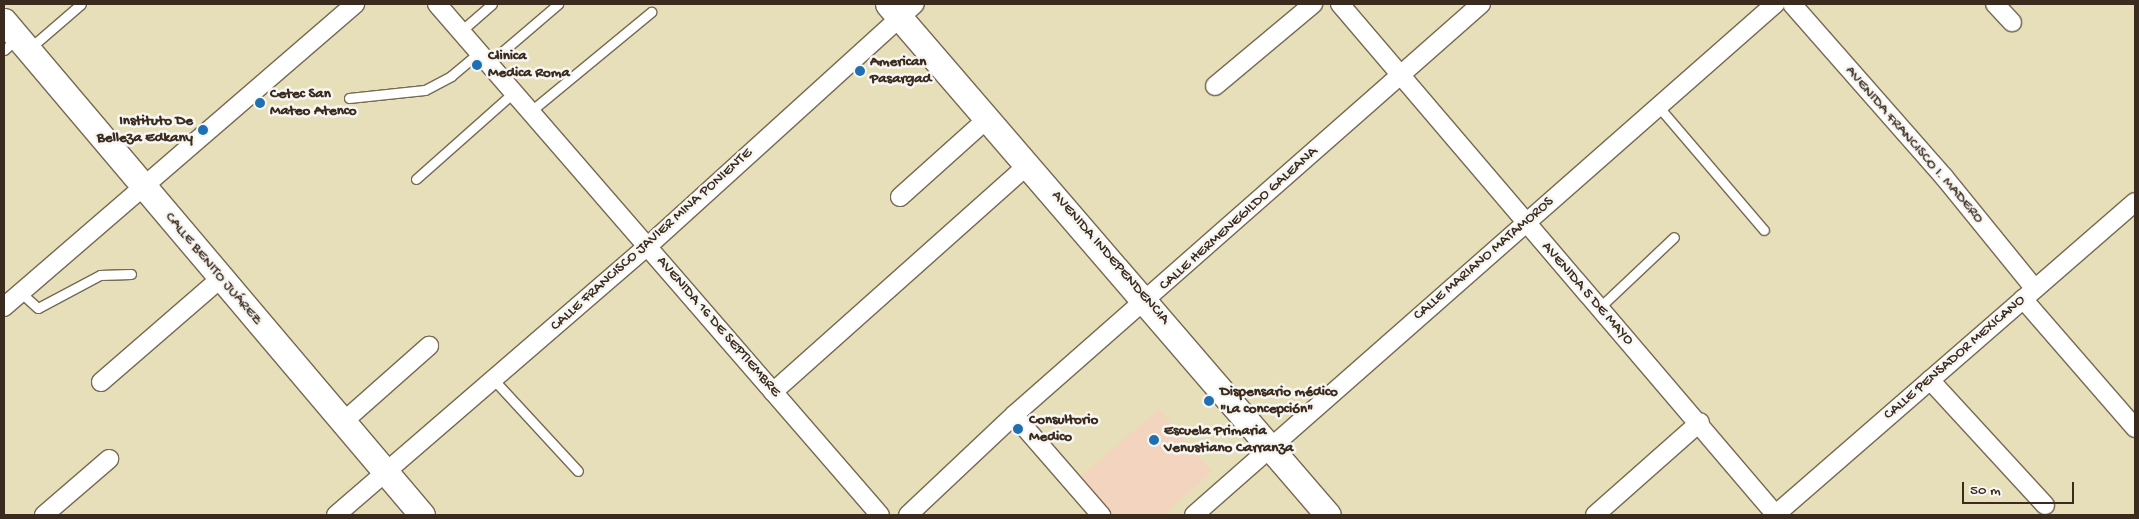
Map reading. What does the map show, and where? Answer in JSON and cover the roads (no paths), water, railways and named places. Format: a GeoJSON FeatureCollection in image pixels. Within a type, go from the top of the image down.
{"type":"FeatureCollection","features":[{"type":"Feature","properties":{"kind":"main road","name":"AVENIDA INDEPENDENCIA"},"geometry":{"type":"LineString","coordinates":[[901,8],[988,118],[1147,301],[1328,515]]}},
{"type":"Feature","properties":{"kind":"main road","name":"CALLE BENITO JUÁREZ"},"geometry":{"type":"LineString","coordinates":[[13,40],[144,187],[422,515]]}},
{"type":"Feature","properties":{"kind":"street"},"geometry":{"type":"LineString","coordinates":[[4,307],[355,4]]}},
{"type":"Feature","properties":{"kind":"street","name":"AVENIDA 16 DE SEPTIEMBRE"},"geometry":{"type":"LineString","coordinates":[[438,4],[880,515]]}},
{"type":"Feature","properties":{"kind":"street"},"geometry":{"type":"LineString","coordinates":[[1215,86],[1313,4]]}},
{"type":"Feature","properties":{"kind":"street","name":"AVENIDA 5 DE MAYO"},"geometry":{"type":"LineString","coordinates":[[1340,4],[1525,224],[1700,422],[1775,515]]}},
{"type":"Feature","properties":{"kind":"street","name":"CALLE HERMENEGILDO GALEANA"},"geometry":{"type":"LineString","coordinates":[[908,515],[1014,415],[1147,301],[1480,4]]}},
{"type":"Feature","properties":{"kind":"street","name":"CALLE MARIANO MATAMOROS"},"geometry":{"type":"LineString","coordinates":[[1194,515],[1775,4]]}},
{"type":"Feature","properties":{"kind":"street","name":"AVENIDA FRANCISCO I. MADERO"},"geometry":{"type":"LineString","coordinates":[[1792,4],[1944,178],[2029,294],[2135,428]]}},
{"type":"Feature","properties":{"kind":"street"},"geometry":{"type":"LineString","coordinates":[[1995,4],[2012,22]]}},
{"type":"Feature","properties":{"kind":"street","name":"CALLE FRANCISCO JAVIER MINA PONIENTE"},"geometry":{"type":"LineString","coordinates":[[336,515],[648,246],[901,8]]}},
{"type":"Feature","properties":{"kind":"street"},"geometry":{"type":"LineString","coordinates":[[900,197],[988,118]]}},
{"type":"Feature","properties":{"kind":"street"},"geometry":{"type":"LineString","coordinates":[[773,392],[1029,164]]}},
{"type":"Feature","properties":{"kind":"street","name":"CALLE PENSADOR MEXICANO"},"geometry":{"type":"LineString","coordinates":[[1775,515],[2135,202]]}},
{"type":"Feature","properties":{"kind":"street"},"geometry":{"type":"LineString","coordinates":[[100,382],[221,278]]}},
{"type":"Feature","properties":{"kind":"street"},"geometry":{"type":"LineString","coordinates":[[343,422],[430,346]]}},
{"type":"Feature","properties":{"kind":"street"},"geometry":{"type":"LineString","coordinates":[[1930,380],[2045,505]]}},
{"type":"Feature","properties":{"kind":"street"},"geometry":{"type":"LineString","coordinates":[[1014,415],[1101,515]]}},
{"type":"Feature","properties":{"kind":"street"},"geometry":{"type":"LineString","coordinates":[[1595,515],[1700,422]]}},
{"type":"Feature","properties":{"kind":"street"},"geometry":{"type":"LineString","coordinates":[[44,515],[109,459]]}},
{"type":"Feature","properties":{"kind":"lane"},"geometry":{"type":"LineString","coordinates":[[13,40],[81,4]]}},
{"type":"Feature","properties":{"kind":"lane"},"geometry":{"type":"LineString","coordinates":[[461,31],[492,4]]}},
{"type":"Feature","properties":{"kind":"lane"},"geometry":{"type":"LineString","coordinates":[[349,98],[426,90],[484,58],[558,4]]}},
{"type":"Feature","properties":{"kind":"lane"},"geometry":{"type":"LineString","coordinates":[[531,111],[651,12]]}},
{"type":"Feature","properties":{"kind":"lane"},"geometry":{"type":"LineString","coordinates":[[416,179],[514,92]]}},
{"type":"Feature","properties":{"kind":"lane"},"geometry":{"type":"LineString","coordinates":[[1658,106],[1764,230]]}},
{"type":"Feature","properties":{"kind":"lane"},"geometry":{"type":"LineString","coordinates":[[1599,308],[1674,238]]}},
{"type":"Feature","properties":{"kind":"lane"},"geometry":{"type":"LineString","coordinates":[[20,292],[38,308],[100,275],[131,274]]}},
{"type":"Feature","properties":{"kind":"lane"},"geometry":{"type":"LineString","coordinates":[[493,379],[578,471]]}},
{"type":"Feature","properties":{"kind":"place","name":"Clinica Medica Roma"},"geometry":{"type":"Point","coordinates":[477,65]}},
{"type":"Feature","properties":{"kind":"place","name":"American Pasargad"},"geometry":{"type":"Point","coordinates":[860,71]}},
{"type":"Feature","properties":{"kind":"place","name":"Cetec San Mateo Atenco"},"geometry":{"type":"Point","coordinates":[260,103]}},
{"type":"Feature","properties":{"kind":"place","name":"Instituto De Belleza Edkany"},"geometry":{"type":"Point","coordinates":[203,130]}},
{"type":"Feature","properties":{"kind":"place","name":"Dispensario médico \"La concepción\""},"geometry":{"type":"Point","coordinates":[1209,401]}},
{"type":"Feature","properties":{"kind":"place","name":"Consultorio Medico"},"geometry":{"type":"Point","coordinates":[1018,429]}},
{"type":"Feature","properties":{"kind":"place","name":"Escuela Primaria Venustiano Carranza"},"geometry":{"type":"Point","coordinates":[1154,440]}}]}
